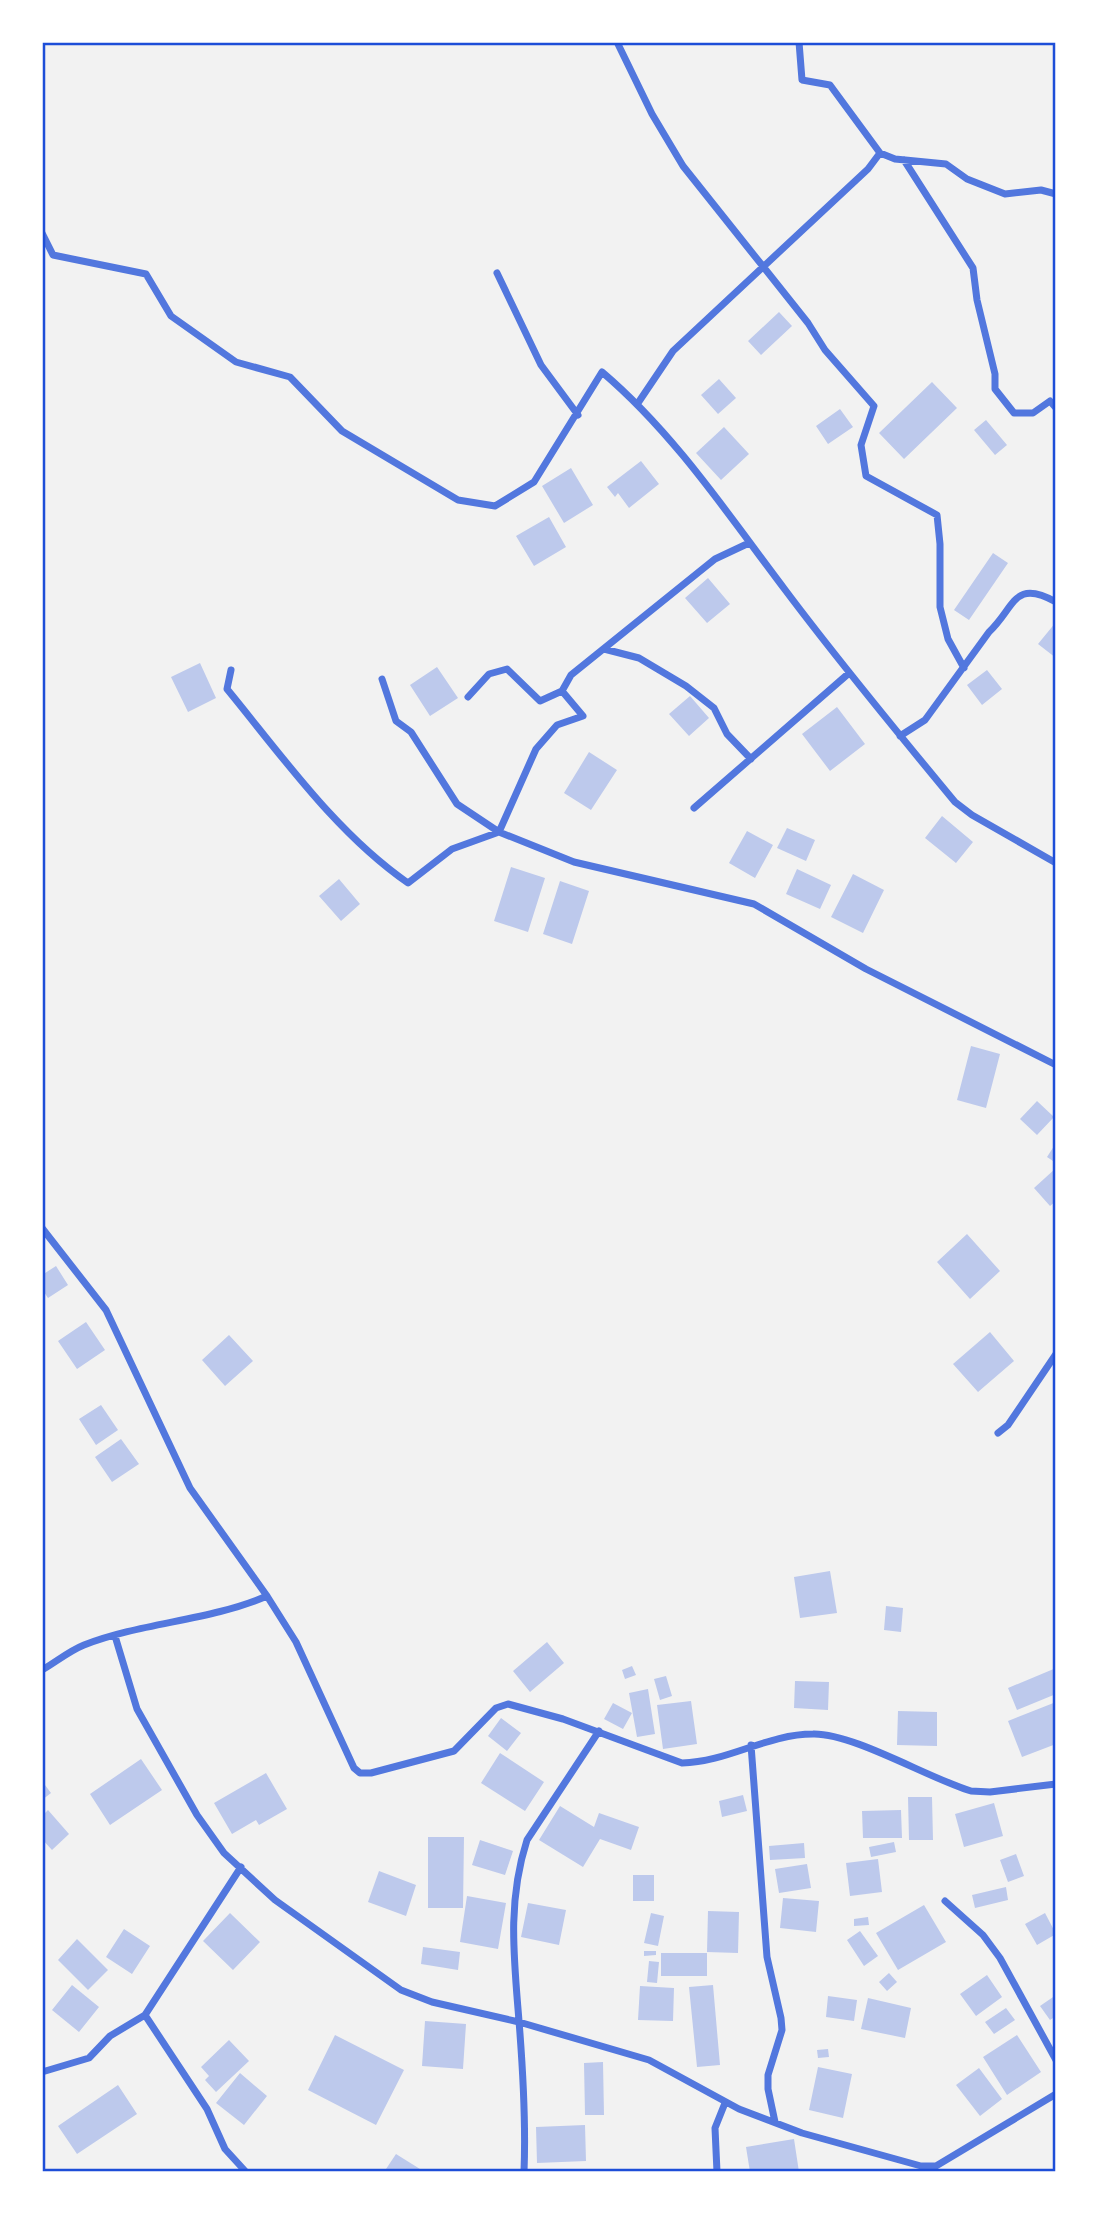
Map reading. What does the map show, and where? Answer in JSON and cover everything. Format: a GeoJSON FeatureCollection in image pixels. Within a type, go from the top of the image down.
{"type":"FeatureCollection","features":[{"type":"Feature","properties":{"kind":"street"},"geometry":{"type":"LineString","coordinates":[[617,42],[652,114],[683,166],[825,350],[874,406],[861,445],[866,476],[937,515],[940,607],[948,639],[964,668]]}},
{"type":"Feature","properties":{"kind":"street"},"geometry":{"type":"LineString","coordinates":[[799,42],[803,80],[830,85],[880,153],[904,160],[946,164],[967,179],[1005,194],[1041,190],[1056,194]]}},
{"type":"Feature","properties":{"kind":"street"},"geometry":{"type":"LineString","coordinates":[[638,403],[673,351],[868,169],[880,153]]}},
{"type":"Feature","properties":{"kind":"street"},"geometry":{"type":"LineString","coordinates":[[904,160],[973,268],[977,300],[995,374],[995,389],[1014,413],[1033,413],[1050,401],[1056,408]]}},
{"type":"Feature","properties":{"kind":"street"},"geometry":{"type":"LineString","coordinates":[[42,233],[53,255],[146,274],[172,316],[236,362],[290,377],[342,430],[458,500],[495,506],[534,482],[603,372],[638,403],[848,674],[963,809],[1056,863]]}},
{"type":"Feature","properties":{"kind":"street"},"geometry":{"type":"LineString","coordinates":[[496,273],[541,365],[578,415]]}},
{"type":"Feature","properties":{"kind":"street"},"geometry":{"type":"LineString","coordinates":[[468,696],[489,674],[507,669],[540,701],[562,691],[571,675],[715,559],[749,543]]}},
{"type":"Feature","properties":{"kind":"street"},"geometry":{"type":"LineString","coordinates":[[900,736],[925,719],[989,632],[1002,620],[1012,600],[1027,592],[1043,594],[1056,602]]}},
{"type":"Feature","properties":{"kind":"street"},"geometry":{"type":"LineString","coordinates":[[604,649],[639,658],[686,686],[714,708],[727,734],[751,759]]}},
{"type":"Feature","properties":{"kind":"street"},"geometry":{"type":"LineString","coordinates":[[230,670],[227,689],[301,779],[377,862],[408,883],[452,849],[499,832],[536,749],[557,725],[583,716],[562,691]]}},
{"type":"Feature","properties":{"kind":"street"},"geometry":{"type":"LineString","coordinates":[[694,808],[848,674]]}},
{"type":"Feature","properties":{"kind":"street"},"geometry":{"type":"LineString","coordinates":[[382,679],[396,721],[411,732],[457,804],[499,832],[574,862],[754,904],[866,969],[1056,1065]]}},
{"type":"Feature","properties":{"kind":"street"},"geometry":{"type":"LineString","coordinates":[[42,1228],[106,1310],[190,1488],[267,1596],[296,1642],[354,1768],[360,1773],[371,1773],[454,1751],[502,1705],[523,1706],[599,1731],[682,1763],[701,1763],[751,1745],[811,1733],[823,1734],[971,1791],[990,1792],[1056,1784]]}},
{"type":"Feature","properties":{"kind":"street"},"geometry":{"type":"LineString","coordinates":[[998,1433],[1008,1425],[1056,1354]]}},
{"type":"Feature","properties":{"kind":"street"},"geometry":{"type":"LineString","coordinates":[[42,1670],[83,1645],[147,1626],[242,1606],[267,1596]]}},
{"type":"Feature","properties":{"kind":"street"},"geometry":{"type":"LineString","coordinates":[[115,1636],[137,1709],[197,1815],[224,1853],[275,1900],[401,1990],[432,2002],[519,2022],[649,2060],[668,2067],[725,2103],[775,2122],[928,2167],[936,2166],[1056,2094]]}},
{"type":"Feature","properties":{"kind":"street"},"geometry":{"type":"LineString","coordinates":[[524,2172],[519,2022],[511,1952],[520,1861],[527,1840],[599,1731]]}},
{"type":"Feature","properties":{"kind":"street"},"geometry":{"type":"LineString","coordinates":[[751,1745],[767,1957],[782,2030],[768,2075],[775,2122]]}},
{"type":"Feature","properties":{"kind":"street"},"geometry":{"type":"LineString","coordinates":[[42,2072],[89,2058],[110,2036],[145,2015],[241,1867]]}},
{"type":"Feature","properties":{"kind":"street"},"geometry":{"type":"LineString","coordinates":[[945,1901],[983,1935],[1000,1958],[1056,2060]]}},
{"type":"Feature","properties":{"kind":"street"},"geometry":{"type":"LineString","coordinates":[[145,2015],[207,2109],[225,2149],[246,2172]]}},
{"type":"Feature","properties":{"kind":"street"},"geometry":{"type":"LineString","coordinates":[[717,2172],[715,2128],[725,2103]]}},
{"type":"Feature","properties":{"kind":"building"},"geometry":{"type":"Polygon","coordinates":[[[779,312],[792,326],[761,355],[748,341],[779,312]]]}},
{"type":"Feature","properties":{"kind":"building"},"geometry":{"type":"Polygon","coordinates":[[[719,379],[736,398],[718,414],[701,395],[719,379]]]}},
{"type":"Feature","properties":{"kind":"building"},"geometry":{"type":"Polygon","coordinates":[[[932,382],[957,408],[904,459],[879,433],[932,382]]]}},
{"type":"Feature","properties":{"kind":"building"},"geometry":{"type":"Polygon","coordinates":[[[840,409],[853,427],[828,444],[816,426],[840,409]]]}},
{"type":"Feature","properties":{"kind":"building"},"geometry":{"type":"Polygon","coordinates":[[[986,420],[1007,445],[995,455],[974,430],[986,420]]]}},
{"type":"Feature","properties":{"kind":"building"},"geometry":{"type":"Polygon","coordinates":[[[724,427],[749,454],[721,480],[696,453],[724,427]]]}},
{"type":"Feature","properties":{"kind":"building"},"geometry":{"type":"Polygon","coordinates":[[[641,461],[659,484],[629,508],[618,493],[615,497],[607,487],[641,461]]]}},
{"type":"Feature","properties":{"kind":"building"},"geometry":{"type":"Polygon","coordinates":[[[571,468],[593,505],[564,523],[542,486],[571,468]]]}},
{"type":"Feature","properties":{"kind":"building"},"geometry":{"type":"Polygon","coordinates":[[[549,517],[566,547],[534,566],[516,536],[549,517]]]}},
{"type":"Feature","properties":{"kind":"building"},"geometry":{"type":"Polygon","coordinates":[[[993,553],[1008,563],[969,620],[954,610],[993,553]]]}},
{"type":"Feature","properties":{"kind":"building"},"geometry":{"type":"Polygon","coordinates":[[[708,578],[730,604],[707,623],[685,598],[708,578]]]}},
{"type":"Feature","properties":{"kind":"building"},"geometry":{"type":"Polygon","coordinates":[[[1056,622],[1056,658],[1038,644],[1056,622]]]}},
{"type":"Feature","properties":{"kind":"building"},"geometry":{"type":"Polygon","coordinates":[[[200,663],[216,698],[188,712],[171,677],[200,663]]]}},
{"type":"Feature","properties":{"kind":"building"},"geometry":{"type":"Polygon","coordinates":[[[437,667],[458,698],[430,716],[410,685],[437,667]]]}},
{"type":"Feature","properties":{"kind":"building"},"geometry":{"type":"Polygon","coordinates":[[[987,670],[1002,689],[982,705],[967,685],[987,670]]]}},
{"type":"Feature","properties":{"kind":"building"},"geometry":{"type":"Polygon","coordinates":[[[690,696],[709,718],[689,736],[669,714],[690,696]]]}},
{"type":"Feature","properties":{"kind":"building"},"geometry":{"type":"Polygon","coordinates":[[[837,707],[865,744],[830,771],[802,734],[837,707]]]}},
{"type":"Feature","properties":{"kind":"building"},"geometry":{"type":"Polygon","coordinates":[[[589,752],[617,770],[591,810],[564,793],[589,752]]]}},
{"type":"Feature","properties":{"kind":"building"},"geometry":{"type":"Polygon","coordinates":[[[942,816],[973,842],[956,863],[925,838],[942,816]]]}},
{"type":"Feature","properties":{"kind":"building"},"geometry":{"type":"Polygon","coordinates":[[[787,828],[815,840],[806,861],[777,848],[787,828]]]}},
{"type":"Feature","properties":{"kind":"building"},"geometry":{"type":"Polygon","coordinates":[[[747,831],[773,845],[755,878],[729,863],[747,831]]]}},
{"type":"Feature","properties":{"kind":"building"},"geometry":{"type":"Polygon","coordinates":[[[511,867],[545,878],[528,932],[494,921],[511,867]]]}},
{"type":"Feature","properties":{"kind":"building"},"geometry":{"type":"Polygon","coordinates":[[[797,869],[831,885],[820,909],[786,894],[797,869]]]}},
{"type":"Feature","properties":{"kind":"building"},"geometry":{"type":"Polygon","coordinates":[[[853,874],[884,890],[863,933],[831,917],[853,874]]]}},
{"type":"Feature","properties":{"kind":"building"},"geometry":{"type":"Polygon","coordinates":[[[339,879],[360,904],[341,921],[319,896],[339,879]]]}},
{"type":"Feature","properties":{"kind":"building"},"geometry":{"type":"Polygon","coordinates":[[[560,881],[589,891],[572,944],[543,934],[560,881]]]}},
{"type":"Feature","properties":{"kind":"building"},"geometry":{"type":"Polygon","coordinates":[[[971,1046],[1000,1054],[986,1108],[957,1100],[971,1046]]]}},
{"type":"Feature","properties":{"kind":"building"},"geometry":{"type":"Polygon","coordinates":[[[1037,1101],[1054,1117],[1037,1135],[1020,1119],[1037,1101]]]}},
{"type":"Feature","properties":{"kind":"building"},"geometry":{"type":"Polygon","coordinates":[[[1056,1143],[1056,1163],[1047,1157],[1056,1143]]]}},
{"type":"Feature","properties":{"kind":"building"},"geometry":{"type":"Polygon","coordinates":[[[1056,1168],[1056,1201],[1050,1206],[1034,1188],[1056,1168]]]}},
{"type":"Feature","properties":{"kind":"building"},"geometry":{"type":"Polygon","coordinates":[[[967,1234],[1000,1271],[970,1299],[937,1262],[967,1234]]]}},
{"type":"Feature","properties":{"kind":"building"},"geometry":{"type":"Polygon","coordinates":[[[56,1266],[68,1285],[48,1298],[42,1289],[42,1275],[56,1266]]]}},
{"type":"Feature","properties":{"kind":"building"},"geometry":{"type":"Polygon","coordinates":[[[86,1322],[105,1350],[77,1369],[58,1341],[86,1322]]]}},
{"type":"Feature","properties":{"kind":"building"},"geometry":{"type":"Polygon","coordinates":[[[990,1332],[1014,1361],[978,1392],[953,1364],[990,1332]]]}},
{"type":"Feature","properties":{"kind":"building"},"geometry":{"type":"Polygon","coordinates":[[[229,1335],[253,1361],[225,1386],[202,1360],[229,1335]]]}},
{"type":"Feature","properties":{"kind":"building"},"geometry":{"type":"Polygon","coordinates":[[[101,1405],[118,1430],[96,1445],[79,1419],[101,1405]]]}},
{"type":"Feature","properties":{"kind":"building"},"geometry":{"type":"Polygon","coordinates":[[[121,1439],[139,1464],[112,1482],[95,1457],[121,1439]]]}},
{"type":"Feature","properties":{"kind":"building"},"geometry":{"type":"Polygon","coordinates":[[[830,1571],[837,1613],[800,1618],[794,1577],[830,1571]]]}},
{"type":"Feature","properties":{"kind":"building"},"geometry":{"type":"Polygon","coordinates":[[[886,1606],[903,1608],[901,1632],[884,1630],[886,1606]]]}},
{"type":"Feature","properties":{"kind":"building"},"geometry":{"type":"Polygon","coordinates":[[[547,1642],[564,1663],[530,1692],[513,1671],[547,1642]]]}},
{"type":"Feature","properties":{"kind":"building"},"geometry":{"type":"Polygon","coordinates":[[[632,1666],[636,1675],[625,1679],[622,1670],[632,1666]]]}},
{"type":"Feature","properties":{"kind":"building"},"geometry":{"type":"Polygon","coordinates":[[[1056,1668],[1056,1694],[1017,1710],[1008,1688],[1056,1668]]]}},
{"type":"Feature","properties":{"kind":"building"},"geometry":{"type":"Polygon","coordinates":[[[666,1676],[672,1696],[660,1700],[654,1679],[666,1676]]]}},
{"type":"Feature","properties":{"kind":"building"},"geometry":{"type":"Polygon","coordinates":[[[795,1681],[829,1682],[828,1710],[794,1708],[795,1681]]]}},
{"type":"Feature","properties":{"kind":"building"},"geometry":{"type":"Polygon","coordinates":[[[648,1689],[655,1734],[637,1737],[629,1693],[648,1689]]]}},
{"type":"Feature","properties":{"kind":"building"},"geometry":{"type":"Polygon","coordinates":[[[691,1701],[697,1744],[663,1749],[657,1705],[691,1701]]]}},
{"type":"Feature","properties":{"kind":"building"},"geometry":{"type":"Polygon","coordinates":[[[1056,1702],[1056,1744],[1022,1757],[1008,1721],[1056,1702]]]}},
{"type":"Feature","properties":{"kind":"building"},"geometry":{"type":"Polygon","coordinates":[[[613,1703],[632,1713],[623,1729],[604,1719],[613,1703]]]}},
{"type":"Feature","properties":{"kind":"building"},"geometry":{"type":"Polygon","coordinates":[[[898,1711],[937,1712],[937,1746],[897,1745],[898,1711]]]}},
{"type":"Feature","properties":{"kind":"building"},"geometry":{"type":"Polygon","coordinates":[[[501,1718],[521,1733],[507,1751],[488,1736],[501,1718]]]}},
{"type":"Feature","properties":{"kind":"building"},"geometry":{"type":"Polygon","coordinates":[[[500,1753],[544,1782],[525,1811],[481,1783],[500,1753]]]}},
{"type":"Feature","properties":{"kind":"building"},"geometry":{"type":"Polygon","coordinates":[[[141,1759],[162,1790],[110,1825],[90,1794],[141,1759]]]}},
{"type":"Feature","properties":{"kind":"building"},"geometry":{"type":"Polygon","coordinates":[[[266,1773],[287,1809],[259,1825],[256,1820],[232,1834],[214,1803],[266,1773]]]}},
{"type":"Feature","properties":{"kind":"building"},"geometry":{"type":"Polygon","coordinates":[[[42,1781],[51,1793],[42,1800],[42,1781]]]}},
{"type":"Feature","properties":{"kind":"building"},"geometry":{"type":"Polygon","coordinates":[[[743,1795],[747,1811],[722,1817],[719,1801],[743,1795]]]}},
{"type":"Feature","properties":{"kind":"building"},"geometry":{"type":"Polygon","coordinates":[[[908,1797],[932,1797],[933,1840],[909,1840],[908,1797]]]}},
{"type":"Feature","properties":{"kind":"building"},"geometry":{"type":"Polygon","coordinates":[[[994,1803],[1003,1836],[964,1847],[955,1814],[994,1803]]]}},
{"type":"Feature","properties":{"kind":"building"},"geometry":{"type":"Polygon","coordinates":[[[560,1806],[594,1827],[599,1813],[639,1827],[631,1850],[600,1839],[583,1867],[539,1840],[560,1806]]]}},
{"type":"Feature","properties":{"kind":"building"},"geometry":{"type":"Polygon","coordinates":[[[48,1810],[69,1834],[52,1850],[42,1839],[42,1816],[48,1810]]]}},
{"type":"Feature","properties":{"kind":"building"},"geometry":{"type":"Polygon","coordinates":[[[901,1810],[902,1838],[863,1838],[862,1811],[901,1810]]]}},
{"type":"Feature","properties":{"kind":"building"},"geometry":{"type":"Polygon","coordinates":[[[428,1837],[464,1837],[463,1908],[428,1908],[428,1837]]]}},
{"type":"Feature","properties":{"kind":"building"},"geometry":{"type":"Polygon","coordinates":[[[480,1840],[513,1851],[505,1875],[472,1865],[480,1840]]]}},
{"type":"Feature","properties":{"kind":"building"},"geometry":{"type":"Polygon","coordinates":[[[894,1842],[896,1852],[871,1857],[869,1847],[894,1842]]]}},
{"type":"Feature","properties":{"kind":"building"},"geometry":{"type":"Polygon","coordinates":[[[804,1843],[805,1858],[770,1860],[769,1846],[804,1843]]]}},
{"type":"Feature","properties":{"kind":"building"},"geometry":{"type":"Polygon","coordinates":[[[1016,1854],[1024,1876],[1008,1882],[1000,1860],[1016,1854]]]}},
{"type":"Feature","properties":{"kind":"building"},"geometry":{"type":"Polygon","coordinates":[[[878,1859],[882,1892],[850,1896],[846,1863],[878,1859]]]}},
{"type":"Feature","properties":{"kind":"building"},"geometry":{"type":"Polygon","coordinates":[[[807,1864],[811,1888],[779,1893],[775,1869],[807,1864]]]}},
{"type":"Feature","properties":{"kind":"building"},"geometry":{"type":"Polygon","coordinates":[[[379,1871],[416,1885],[406,1916],[368,1902],[379,1871]]]}},
{"type":"Feature","properties":{"kind":"building"},"geometry":{"type":"Polygon","coordinates":[[[633,1875],[654,1875],[654,1901],[633,1901],[633,1875]]]}},
{"type":"Feature","properties":{"kind":"building"},"geometry":{"type":"Polygon","coordinates":[[[1006,1887],[1008,1900],[975,1908],[972,1895],[1006,1887]]]}},
{"type":"Feature","properties":{"kind":"building"},"geometry":{"type":"Polygon","coordinates":[[[467,1896],[506,1903],[498,1949],[460,1942],[467,1896]]]}},
{"type":"Feature","properties":{"kind":"building"},"geometry":{"type":"Polygon","coordinates":[[[783,1898],[819,1901],[816,1932],[780,1928],[783,1898]]]}},
{"type":"Feature","properties":{"kind":"building"},"geometry":{"type":"Polygon","coordinates":[[[528,1903],[566,1910],[559,1945],[521,1937],[528,1903]]]}},
{"type":"Feature","properties":{"kind":"building"},"geometry":{"type":"Polygon","coordinates":[[[924,1905],[946,1942],[898,1970],[876,1933],[924,1905]]]}},
{"type":"Feature","properties":{"kind":"building"},"geometry":{"type":"Polygon","coordinates":[[[708,1911],[739,1912],[738,1953],[707,1952],[708,1911]]]}},
{"type":"Feature","properties":{"kind":"building"},"geometry":{"type":"Polygon","coordinates":[[[230,1913],[260,1942],[233,1970],[203,1941],[230,1913]]]}},
{"type":"Feature","properties":{"kind":"building"},"geometry":{"type":"Polygon","coordinates":[[[651,1913],[664,1916],[658,1946],[644,1943],[651,1913]]]}},
{"type":"Feature","properties":{"kind":"building"},"geometry":{"type":"Polygon","coordinates":[[[1045,1913],[1056,1934],[1037,1945],[1025,1924],[1045,1913]]]}},
{"type":"Feature","properties":{"kind":"building"},"geometry":{"type":"Polygon","coordinates":[[[868,1917],[869,1925],[854,1926],[854,1919],[868,1917]]]}},
{"type":"Feature","properties":{"kind":"building"},"geometry":{"type":"Polygon","coordinates":[[[124,1929],[150,1946],[132,1974],[106,1957],[124,1929]]]}},
{"type":"Feature","properties":{"kind":"building"},"geometry":{"type":"Polygon","coordinates":[[[860,1931],[878,1956],[864,1966],[847,1940],[860,1931]]]}},
{"type":"Feature","properties":{"kind":"building"},"geometry":{"type":"Polygon","coordinates":[[[77,1939],[108,1970],[88,1990],[58,1960],[77,1939]]]}},
{"type":"Feature","properties":{"kind":"building"},"geometry":{"type":"Polygon","coordinates":[[[423,1947],[460,1952],[458,1970],[421,1964],[423,1947]]]}},
{"type":"Feature","properties":{"kind":"building"},"geometry":{"type":"Polygon","coordinates":[[[644,1951],[656,1951],[656,1955],[644,1956],[644,1951]]]}},
{"type":"Feature","properties":{"kind":"building"},"geometry":{"type":"Polygon","coordinates":[[[661,1953],[707,1953],[707,1976],[661,1976],[661,1953]]]}},
{"type":"Feature","properties":{"kind":"building"},"geometry":{"type":"Polygon","coordinates":[[[649,1961],[659,1962],[657,1983],[647,1982],[649,1961]]]}},
{"type":"Feature","properties":{"kind":"building"},"geometry":{"type":"Polygon","coordinates":[[[889,1973],[897,1982],[887,1991],[879,1982],[889,1973]]]}},
{"type":"Feature","properties":{"kind":"building"},"geometry":{"type":"Polygon","coordinates":[[[987,1975],[1002,1997],[976,2016],[960,1994],[987,1975]]]}},
{"type":"Feature","properties":{"kind":"building"},"geometry":{"type":"Polygon","coordinates":[[[72,1985],[99,2007],[79,2032],[52,2010],[72,1985]]]}},
{"type":"Feature","properties":{"kind":"building"},"geometry":{"type":"Polygon","coordinates":[[[713,1985],[720,2065],[697,2067],[689,1987],[713,1985]]]}},
{"type":"Feature","properties":{"kind":"building"},"geometry":{"type":"Polygon","coordinates":[[[640,1986],[674,1988],[673,2021],[638,2020],[640,1986]]]}},
{"type":"Feature","properties":{"kind":"building"},"geometry":{"type":"Polygon","coordinates":[[[1056,1995],[1056,2016],[1050,2020],[1040,2006],[1056,1995]]]}},
{"type":"Feature","properties":{"kind":"building"},"geometry":{"type":"Polygon","coordinates":[[[828,1996],[857,2000],[854,2021],[826,2017],[828,1996]]]}},
{"type":"Feature","properties":{"kind":"building"},"geometry":{"type":"Polygon","coordinates":[[[868,1998],[911,2008],[905,2038],[861,2029],[868,1998]]]}},
{"type":"Feature","properties":{"kind":"building"},"geometry":{"type":"Polygon","coordinates":[[[1006,2008],[1015,2020],[994,2034],[985,2022],[1006,2008]]]}},
{"type":"Feature","properties":{"kind":"building"},"geometry":{"type":"Polygon","coordinates":[[[425,2021],[466,2024],[463,2069],[422,2066],[425,2021]]]}},
{"type":"Feature","properties":{"kind":"building"},"geometry":{"type":"Polygon","coordinates":[[[335,2035],[404,2070],[376,2125],[308,2090],[335,2035]]]}},
{"type":"Feature","properties":{"kind":"building"},"geometry":{"type":"Polygon","coordinates":[[[1017,2035],[1041,2072],[1007,2095],[983,2057],[1017,2035]]]}},
{"type":"Feature","properties":{"kind":"building"},"geometry":{"type":"Polygon","coordinates":[[[229,2040],[249,2061],[216,2092],[205,2080],[209,2076],[201,2067],[229,2040]]]}},
{"type":"Feature","properties":{"kind":"building"},"geometry":{"type":"Polygon","coordinates":[[[828,2049],[829,2057],[818,2058],[817,2050],[828,2049]]]}},
{"type":"Feature","properties":{"kind":"building"},"geometry":{"type":"Polygon","coordinates":[[[603,2062],[604,2115],[585,2115],[584,2063],[603,2062]]]}},
{"type":"Feature","properties":{"kind":"building"},"geometry":{"type":"Polygon","coordinates":[[[818,2067],[852,2074],[843,2118],[809,2110],[818,2067]]]}},
{"type":"Feature","properties":{"kind":"building"},"geometry":{"type":"Polygon","coordinates":[[[979,2068],[1002,2099],[980,2116],[956,2085],[979,2068]]]}},
{"type":"Feature","properties":{"kind":"building"},"geometry":{"type":"Polygon","coordinates":[[[240,2073],[267,2096],[244,2125],[216,2103],[240,2073]]]}},
{"type":"Feature","properties":{"kind":"building"},"geometry":{"type":"Polygon","coordinates":[[[118,2085],[137,2114],[77,2154],[58,2126],[118,2085]]]}},
{"type":"Feature","properties":{"kind":"building"},"geometry":{"type":"Polygon","coordinates":[[[585,2125],[586,2161],[537,2163],[536,2127],[585,2125]]]}},
{"type":"Feature","properties":{"kind":"building"},"geometry":{"type":"Polygon","coordinates":[[[794,2139],[799,2172],[750,2172],[746,2147],[794,2139]]]}},
{"type":"Feature","properties":{"kind":"building"},"geometry":{"type":"Polygon","coordinates":[[[396,2154],[420,2169],[418,2172],[384,2172],[396,2154]]]}}]}
